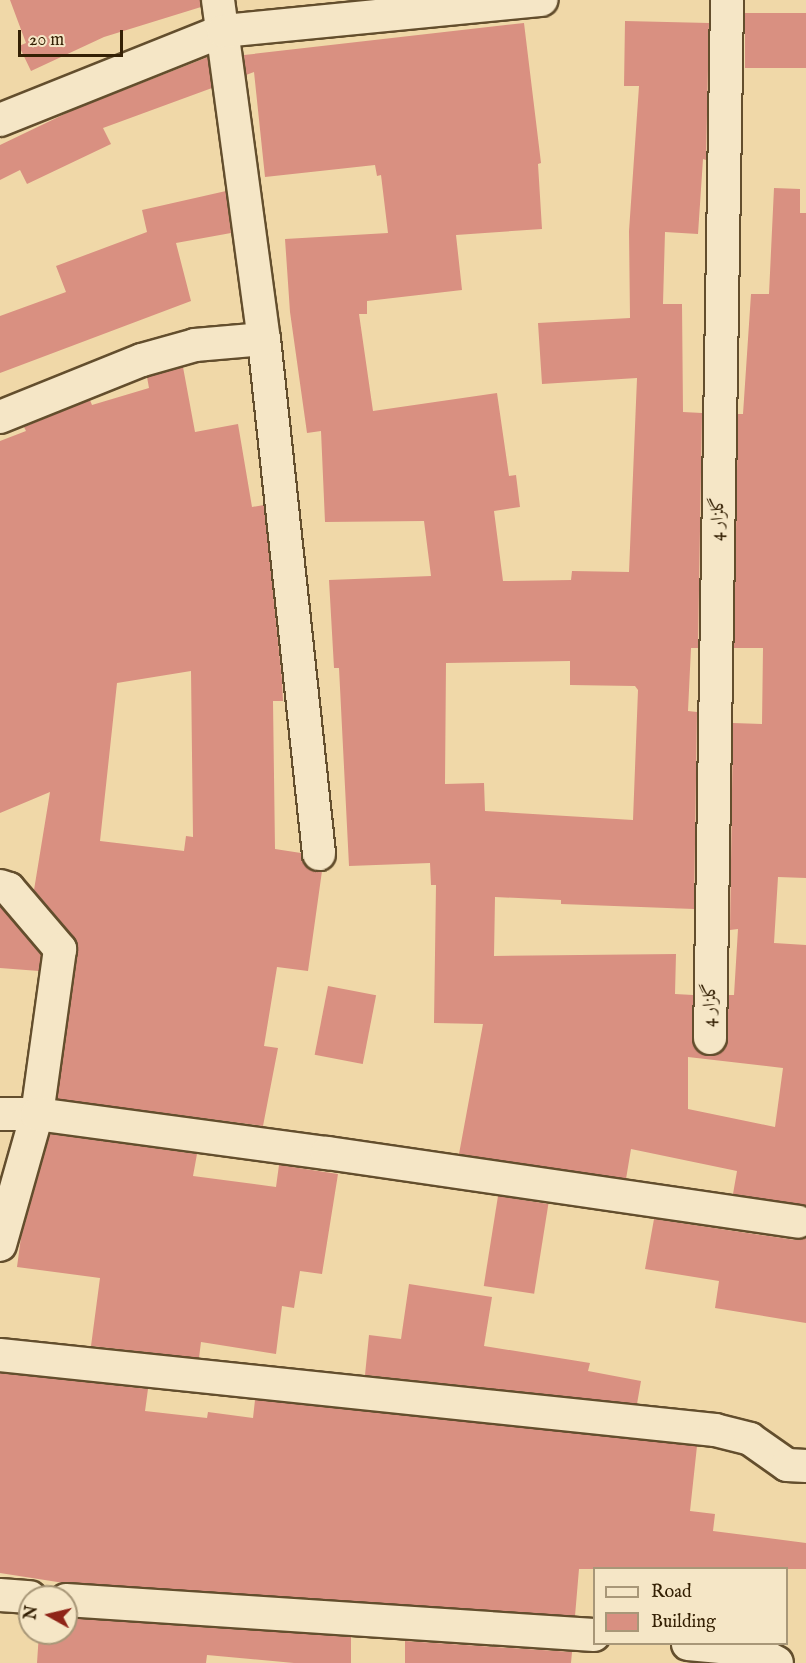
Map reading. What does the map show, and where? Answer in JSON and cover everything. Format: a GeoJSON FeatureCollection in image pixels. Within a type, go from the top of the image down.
{"type":"FeatureCollection","features":[{"type":"Feature","properties":{"kind":"street"},"geometry":{"type":"LineString","coordinates":[[218,0],[264,339],[319,854]]}},
{"type":"Feature","properties":{"kind":"street"},"geometry":{"type":"LineString","coordinates":[[0,120],[224,31],[541,0]]}},
{"type":"Feature","properties":{"kind":"street","name":"گلزار 4"},"geometry":{"type":"LineString","coordinates":[[710,1038],[727,0]]}},
{"type":"Feature","properties":{"kind":"street"},"geometry":{"type":"LineString","coordinates":[[0,417],[142,360],[195,345],[264,339]]}},
{"type":"Feature","properties":{"kind":"street"},"geometry":{"type":"LineString","coordinates":[[0,886],[9,890],[60,950],[37,1114],[0,1245]]}},
{"type":"Feature","properties":{"kind":"street"},"geometry":{"type":"LineString","coordinates":[[0,1114],[37,1114],[798,1222]]}},
{"type":"Feature","properties":{"kind":"street"},"geometry":{"type":"LineString","coordinates":[[0,1355],[715,1430],[750,1438],[787,1465],[806,1466]]}},
{"type":"Feature","properties":{"kind":"street"},"geometry":{"type":"LineString","coordinates":[[0,1596],[18,1597]]}},
{"type":"Feature","properties":{"kind":"street"},"geometry":{"type":"LineString","coordinates":[[78,1601],[593,1635]]}},
{"type":"Feature","properties":{"kind":"street"},"geometry":{"type":"LineString","coordinates":[[699,1645],[753,1650],[777,1663]]}},
{"type":"Feature","properties":{"kind":"building"},"geometry":{"type":"Polygon","coordinates":[[[10,0],[200,0],[201,7],[104,37],[31,71],[19,46],[26,43],[10,0]]]}},
{"type":"Feature","properties":{"kind":"building"},"geometry":{"type":"Polygon","coordinates":[[[745,13],[806,13],[806,68],[745,68],[745,13]]]}},
{"type":"Feature","properties":{"kind":"building"},"geometry":{"type":"Polygon","coordinates":[[[625,21],[709,23],[706,160],[703,159],[698,234],[665,232],[663,304],[682,304],[683,412],[702,413],[698,648],[691,648],[688,711],[697,712],[694,909],[561,904],[561,900],[495,897],[494,956],[676,954],[675,994],[693,995],[694,1046],[709,1056],[726,1047],[729,995],[734,995],[738,929],[730,930],[733,723],[762,724],[763,648],[734,648],[738,414],[743,414],[751,294],[769,294],[774,188],[800,189],[800,213],[806,213],[806,878],[778,877],[774,943],[806,945],[806,1206],[733,1194],[737,1171],[631,1149],[626,1179],[459,1154],[483,1024],[434,1023],[436,885],[431,885],[430,863],[349,866],[339,668],[334,668],[329,580],[431,576],[424,521],[325,522],[321,431],[307,433],[290,312],[285,239],[388,233],[381,175],[377,176],[375,165],[265,177],[254,72],[246,75],[244,55],[524,23],[541,163],[538,164],[542,229],[456,235],[462,290],[367,301],[367,314],[359,314],[373,411],[497,393],[509,476],[516,475],[520,507],[494,511],[503,581],[571,580],[572,571],[629,572],[637,378],[542,384],[538,323],[630,318],[629,231],[639,86],[624,86],[625,21]],[[570,661],[446,663],[445,784],[484,783],[485,811],[633,820],[638,690],[635,686],[570,685],[570,661]],[[688,1057],[688,1109],[775,1127],[783,1068],[688,1057]]]}},
{"type":"Feature","properties":{"kind":"building"},"geometry":{"type":"Polygon","coordinates":[[[208,57],[212,88],[103,128],[111,144],[27,184],[20,170],[0,180],[0,145],[73,110],[208,57]]]}},
{"type":"Feature","properties":{"kind":"building"},"geometry":{"type":"Polygon","coordinates":[[[226,191],[231,233],[176,243],[191,301],[0,373],[0,316],[66,292],[56,266],[147,232],[142,210],[226,191]]]}},
{"type":"Feature","properties":{"kind":"building"},"geometry":{"type":"Polygon","coordinates":[[[183,367],[195,432],[238,424],[252,507],[264,505],[282,680],[283,701],[273,701],[275,849],[301,853],[305,865],[322,871],[308,971],[277,967],[264,1046],[278,1048],[263,1126],[57,1099],[78,951],[74,937],[34,890],[50,792],[0,813],[0,441],[26,431],[24,427],[90,400],[92,405],[149,388],[147,377],[183,367]],[[191,671],[117,683],[100,841],[184,851],[186,836],[193,837],[191,671]]]}},
{"type":"Feature","properties":{"kind":"building"},"geometry":{"type":"Polygon","coordinates":[[[0,906],[41,955],[39,971],[0,968],[0,906]]]}},
{"type":"Feature","properties":{"kind":"building"},"geometry":{"type":"Polygon","coordinates":[[[328,986],[376,995],[363,1064],[315,1055],[328,986]]]}},
{"type":"Feature","properties":{"kind":"building"},"geometry":{"type":"Polygon","coordinates":[[[50,1134],[197,1154],[193,1176],[276,1187],[279,1165],[338,1174],[322,1274],[300,1271],[294,1308],[282,1306],[276,1354],[201,1342],[199,1358],[91,1346],[100,1278],[17,1267],[21,1237],[50,1134]]]}},
{"type":"Feature","properties":{"kind":"building"},"geometry":{"type":"Polygon","coordinates":[[[498,1196],[548,1204],[534,1294],[484,1286],[498,1196]]]}},
{"type":"Feature","properties":{"kind":"building"},"geometry":{"type":"Polygon","coordinates":[[[654,1219],[795,1240],[806,1238],[806,1323],[715,1308],[719,1281],[645,1269],[654,1219]]]}},
{"type":"Feature","properties":{"kind":"building"},"geometry":{"type":"Polygon","coordinates":[[[409,1284],[492,1297],[484,1346],[590,1363],[588,1371],[641,1381],[637,1404],[365,1375],[369,1335],[401,1339],[409,1284]]]}},
{"type":"Feature","properties":{"kind":"building"},"geometry":{"type":"Polygon","coordinates":[[[0,1373],[148,1389],[145,1411],[207,1418],[208,1412],[253,1418],[255,1400],[697,1446],[690,1511],[715,1514],[713,1531],[806,1543],[806,1569],[788,1569],[788,1567],[593,1567],[593,1569],[579,1569],[575,1616],[64,1583],[0,1573],[0,1373]]]}},
{"type":"Feature","properties":{"kind":"building"},"geometry":{"type":"Polygon","coordinates":[[[78,1619],[351,1637],[351,1663],[294,1663],[207,1655],[206,1663],[37,1663],[38,1645],[78,1645],[78,1619]]]}},
{"type":"Feature","properties":{"kind":"building"},"geometry":{"type":"Polygon","coordinates":[[[405,1641],[572,1652],[571,1663],[405,1663],[405,1641]]]}}]}
